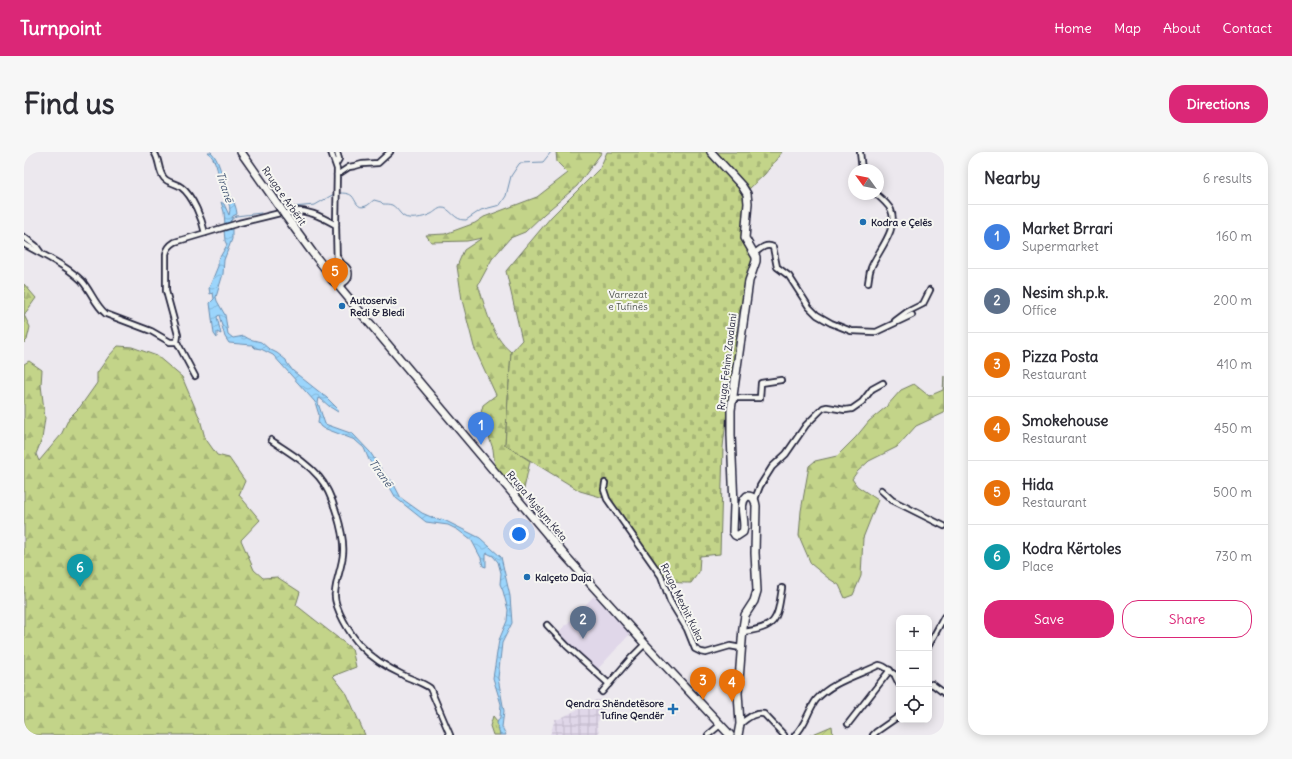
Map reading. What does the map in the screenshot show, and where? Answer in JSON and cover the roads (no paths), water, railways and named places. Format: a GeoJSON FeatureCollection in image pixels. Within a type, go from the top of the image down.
{"type":"FeatureCollection","features":[{"type":"Feature","properties":{"kind":"main road","name":"Rruga e Arbërit"},"geometry":{"type":"LineString","coordinates":[[241,152],[330,276]]}},
{"type":"Feature","properties":{"kind":"main road"},"geometry":{"type":"LineString","coordinates":[[711,152],[742,186],[747,194],[748,198],[744,238],[748,246],[755,254]]}},
{"type":"Feature","properties":{"kind":"main road","name":"Rruga e Arbërit"},"geometry":{"type":"LineString","coordinates":[[312,252],[324,262],[339,266]]}},
{"type":"Feature","properties":{"kind":"main road","name":"Rruga Fehim Zavalani"},"geometry":{"type":"LineString","coordinates":[[755,254],[756,261],[749,281],[732,398],[730,422],[734,505],[733,529],[735,535],[740,536],[744,530],[742,506],[744,499],[749,496],[755,499]]}},
{"type":"Feature","properties":{"kind":"main road"},"geometry":{"type":"LineString","coordinates":[[346,280],[342,283],[336,283],[330,276],[332,270],[339,266],[348,273],[346,280],[346,294]]}},
{"type":"Feature","properties":{"kind":"main road","name":"Rruga Myslym Keta"},"geometry":{"type":"LineString","coordinates":[[336,283],[555,544],[730,735]]}},
{"type":"Feature","properties":{"kind":"main road"},"geometry":{"type":"LineString","coordinates":[[738,735],[740,724],[738,693],[742,632],[746,615],[754,601],[757,591],[755,499]]}},
{"type":"Feature","properties":{"kind":"street"},"geometry":{"type":"LineString","coordinates":[[154,152],[157,156],[164,178],[179,186],[190,197],[202,219],[205,233]]}},
{"type":"Feature","properties":{"kind":"street"},"geometry":{"type":"LineString","coordinates":[[331,152],[336,164],[337,176],[336,225],[337,257],[339,266]]}},
{"type":"Feature","properties":{"kind":"street"},"geometry":{"type":"LineString","coordinates":[[336,164],[339,159],[337,152]]}},
{"type":"Feature","properties":{"kind":"street"},"geometry":{"type":"LineString","coordinates":[[337,176],[349,167],[378,163],[390,152]]}},
{"type":"Feature","properties":{"kind":"street"},"geometry":{"type":"LineString","coordinates":[[860,152],[861,164]]}},
{"type":"Feature","properties":{"kind":"street"},"geometry":{"type":"LineString","coordinates":[[868,284],[871,267],[887,237],[892,222],[891,211],[882,200]]}},
{"type":"Feature","properties":{"kind":"street"},"geometry":{"type":"LineString","coordinates":[[195,376],[177,342],[178,335],[166,291],[166,254],[169,247],[175,242],[239,222],[283,211],[313,213],[336,225]]}},
{"type":"Feature","properties":{"kind":"street"},"geometry":{"type":"LineString","coordinates":[[24,237],[36,246],[41,254]]}},
{"type":"Feature","properties":{"kind":"street"},"geometry":{"type":"LineString","coordinates":[[24,244],[67,268],[87,287],[106,314],[151,332],[170,342],[177,342]]}},
{"type":"Feature","properties":{"kind":"street"},"geometry":{"type":"LineString","coordinates":[[755,254],[766,245],[773,247],[777,267],[789,276],[809,307],[823,319],[851,331],[873,333],[912,315]]}},
{"type":"Feature","properties":{"kind":"street"},"geometry":{"type":"LineString","coordinates":[[882,330],[907,312],[923,304],[930,290]]}},
{"type":"Feature","properties":{"kind":"street"},"geometry":{"type":"LineString","coordinates":[[732,398],[760,398],[761,383],[781,380]]}},
{"type":"Feature","properties":{"kind":"street"},"geometry":{"type":"LineString","coordinates":[[755,499],[760,486],[772,467],[786,454],[806,425],[823,408],[828,407],[845,410],[852,409],[862,402],[872,389],[883,383]]}},
{"type":"Feature","properties":{"kind":"street"},"geometry":{"type":"LineString","coordinates":[[271,440],[295,455],[315,473],[321,479],[327,491],[338,520],[343,543],[342,563],[334,599],[338,611],[356,641],[368,653],[391,669],[430,688],[450,735]]}},
{"type":"Feature","properties":{"kind":"street","name":"Rruga Mexhit Kuka"},"geometry":{"type":"LineString","coordinates":[[605,482],[604,490],[607,499],[661,576],[670,602],[687,628],[695,649],[706,653],[730,646],[741,648]]}},
{"type":"Feature","properties":{"kind":"street"},"geometry":{"type":"LineString","coordinates":[[881,490],[892,500],[944,526]]}},
{"type":"Feature","properties":{"kind":"street"},"geometry":{"type":"LineString","coordinates":[[742,632],[763,628],[773,622],[778,612],[782,588]]}},
{"type":"Feature","properties":{"kind":"street"},"geometry":{"type":"LineString","coordinates":[[932,639],[944,617]]}},
{"type":"Feature","properties":{"kind":"street"},"geometry":{"type":"LineString","coordinates":[[547,625],[567,646],[609,684]]}},
{"type":"Feature","properties":{"kind":"street"},"geometry":{"type":"LineString","coordinates":[[602,692],[645,644]]}},
{"type":"Feature","properties":{"kind":"street"},"geometry":{"type":"LineString","coordinates":[[796,735],[815,701],[827,690],[879,665],[882,665],[896,675]]}},
{"type":"Feature","properties":{"kind":"street"},"geometry":{"type":"LineString","coordinates":[[848,724],[890,670]]}},
{"type":"Feature","properties":{"kind":"street"},"geometry":{"type":"LineString","coordinates":[[932,684],[944,693]]}},
{"type":"Feature","properties":{"kind":"street"},"geometry":{"type":"LineString","coordinates":[[740,724],[752,715],[760,713],[764,714],[784,735]]}},
{"type":"Feature","properties":{"kind":"street"},"geometry":{"type":"LineString","coordinates":[[873,735],[896,718]]}},
{"type":"Feature","properties":{"kind":"street"},"geometry":{"type":"LineString","coordinates":[[708,735],[720,725]]}},
{"type":"Feature","properties":{"kind":"water","name":"Tiranë"},"geometry":{"type":"Polygon","coordinates":[[[208,152],[211,152],[214,155],[218,162],[225,185],[236,209],[237,214],[233,216],[230,223],[225,225],[224,212],[221,202],[224,204],[229,215],[230,206],[221,186],[215,162],[208,152]]]}},
{"type":"Feature","properties":{"kind":"water","name":"Tiranë"},"geometry":{"type":"Polygon","coordinates":[[[232,227],[232,239],[224,260],[223,274],[216,297],[225,315],[228,334],[233,338],[244,336],[261,342],[286,360],[293,371],[327,398],[338,409],[338,412],[319,398],[318,403],[325,424],[353,434],[370,452],[385,475],[392,481],[401,498],[422,513],[438,520],[441,519],[446,521],[480,538],[501,557],[510,596],[512,623],[502,643],[498,678],[504,711],[502,727],[506,735],[500,735],[497,723],[500,717],[501,704],[493,678],[499,640],[507,621],[508,610],[500,584],[501,573],[498,562],[493,556],[487,553],[486,567],[483,566],[481,558],[472,541],[458,530],[448,525],[426,522],[396,498],[388,484],[369,460],[364,448],[355,440],[321,427],[318,423],[319,415],[315,402],[273,355],[261,349],[255,348],[252,345],[229,343],[225,337],[219,315],[217,317],[221,334],[217,332],[217,338],[214,334],[210,303],[214,299],[213,293],[210,294],[209,288],[218,266],[218,259],[227,245],[224,230],[232,227]]]}},
{"type":"Feature","properties":{"kind":"waterway"},"geometry":{"type":"LineString","coordinates":[[339,193],[351,195],[361,207],[367,206],[374,200],[383,204],[392,205],[406,218],[423,217],[439,209],[445,208],[458,218],[466,220],[481,210],[500,205],[506,196],[511,176],[520,163],[543,162],[551,152]]}},
{"type":"Feature","properties":{"kind":"waterway"},"geometry":{"type":"LineString","coordinates":[[293,207],[315,205],[334,194]]}},
{"type":"Feature","properties":{"kind":"waterway"},"geometry":{"type":"LineString","coordinates":[[230,221],[236,216],[261,213]]}},
{"type":"Feature","properties":{"kind":"place","name":"Kodra e Çelës"},"geometry":{"type":"Point","coordinates":[863,222]}},
{"type":"Feature","properties":{"kind":"place","name":"Hida"},"geometry":{"type":"Point","coordinates":[335,291]}},
{"type":"Feature","properties":{"kind":"place","name":"Autoservis Redi & Bledi"},"geometry":{"type":"Point","coordinates":[342,306]}},
{"type":"Feature","properties":{"kind":"place","name":"Market Brrari"},"geometry":{"type":"Point","coordinates":[481,445]}},
{"type":"Feature","properties":{"kind":"place","name":"Kalçeto Daja"},"geometry":{"type":"Point","coordinates":[527,577]}},
{"type":"Feature","properties":{"kind":"place","name":"Kodra Kërtoles"},"geometry":{"type":"Point","coordinates":[80,587]}},
{"type":"Feature","properties":{"kind":"place","name":"Nesim sh.p.k."},"geometry":{"type":"Point","coordinates":[583,639]}},
{"type":"Feature","properties":{"kind":"place","name":"Pizza Posta"},"geometry":{"type":"Point","coordinates":[703,700]}},
{"type":"Feature","properties":{"kind":"place","name":"Smokehouse"},"geometry":{"type":"Point","coordinates":[732,702]}},
{"type":"Feature","properties":{"kind":"place","name":"Qendra Shëndetësore Tufine Qendër"},"geometry":{"type":"Point","coordinates":[673,709]}},
{"type":"Feature","properties":{"kind":"park label","name":"Varrezat e Tufinës"},"geometry":{"type":"Point","coordinates":[628,300]}}]}
